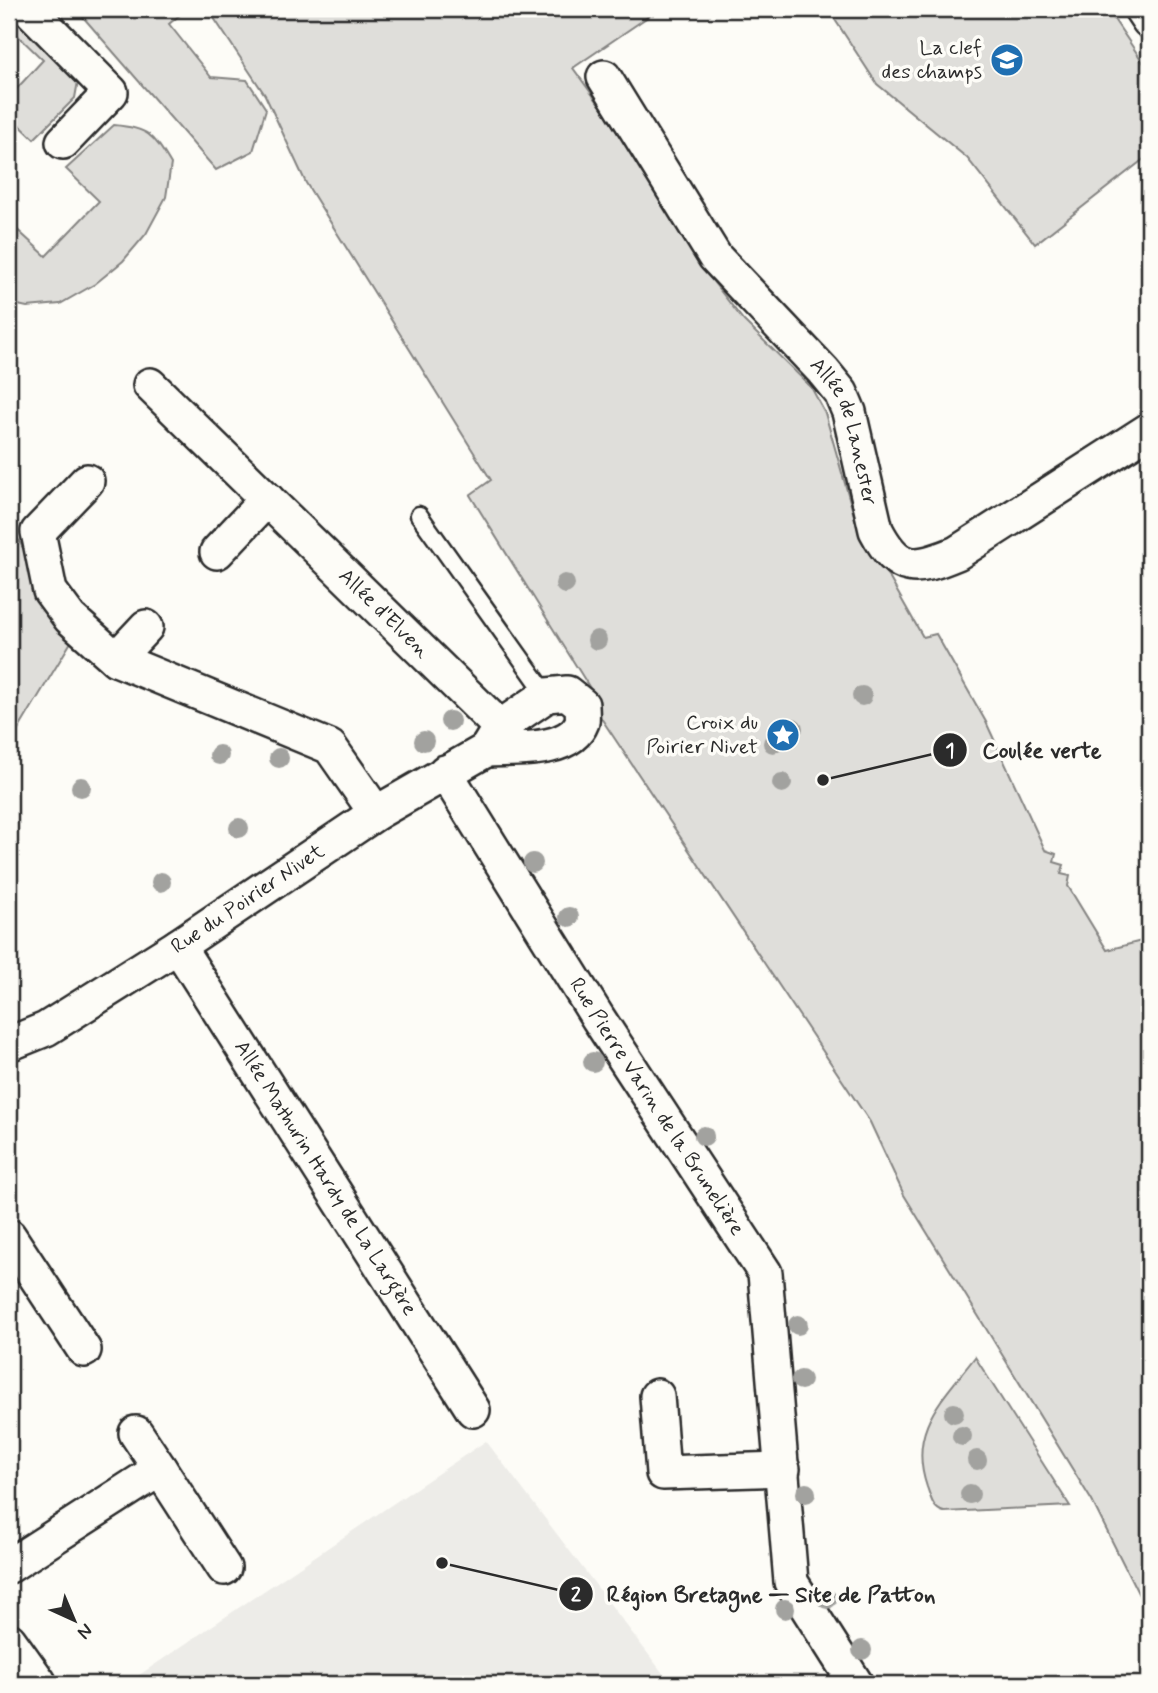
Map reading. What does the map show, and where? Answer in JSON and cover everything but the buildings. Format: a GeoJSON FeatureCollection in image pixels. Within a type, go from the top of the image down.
{"type":"FeatureCollection","features":[{"type":"Feature","properties":{"kind":"street"},"geometry":{"type":"LineString","coordinates":[[29,9],[111,92],[63,142]]}},
{"type":"Feature","properties":{"kind":"street"},"geometry":{"type":"LineString","coordinates":[[1141,9],[1149,21]]}},
{"type":"Feature","properties":{"kind":"street","name":"Allée de Lanester"},"geometry":{"type":"LineString","coordinates":[[604,77],[715,257],[823,370],[841,393],[849,412],[876,530],[885,548],[907,565],[929,565],[957,553],[1149,430]]}},
{"type":"Feature","properties":{"kind":"street","name":"Allée d'Elven"},"geometry":{"type":"LineString","coordinates":[[150,385],[267,499],[493,738]]}},
{"type":"Feature","properties":{"kind":"street"},"geometry":{"type":"LineString","coordinates":[[87,481],[38,532],[50,591],[70,618],[116,659],[330,747]]}},
{"type":"Feature","properties":{"kind":"street"},"geometry":{"type":"LineString","coordinates":[[217,552],[267,499]]}},
{"type":"Feature","properties":{"kind":"street"},"geometry":{"type":"LineString","coordinates":[[116,659],[146,627]]}},
{"type":"Feature","properties":{"kind":"street"},"geometry":{"type":"LineString","coordinates":[[493,738],[550,747],[572,736],[582,721],[582,705],[568,693],[547,695]]}},
{"type":"Feature","properties":{"kind":"street","name":"Rue du Poirier Nivet"},"geometry":{"type":"LineString","coordinates":[[9,1044],[46,1030],[178,946],[376,813],[446,772],[547,695]]}},
{"type":"Feature","properties":{"kind":"street"},"geometry":{"type":"LineString","coordinates":[[318,715],[330,747],[376,813]]}},
{"type":"Feature","properties":{"kind":"street","name":"Rue Pierre Varin de la Brunelière"},"geometry":{"type":"LineString","coordinates":[[446,772],[598,1018],[765,1273],[791,1582],[856,1684]]}},
{"type":"Feature","properties":{"kind":"street","name":"Allée Mathurin Hardy de La Largère"},"geometry":{"type":"LineString","coordinates":[[178,946],[472,1410]]}},
{"type":"Feature","properties":{"kind":"street"},"geometry":{"type":"LineString","coordinates":[[9,1236],[84,1350]]}},
{"type":"Feature","properties":{"kind":"street"},"geometry":{"type":"LineString","coordinates":[[657,1396],[663,1473],[783,1469]]}},
{"type":"Feature","properties":{"kind":"street"},"geometry":{"type":"LineString","coordinates":[[136,1433],[224,1568]]}},
{"type":"Feature","properties":{"kind":"street"},"geometry":{"type":"LineString","coordinates":[[9,1566],[160,1469]]}},
{"type":"Feature","properties":{"kind":"street"},"geometry":{"type":"LineString","coordinates":[[9,1640],[39,1682]]}},
{"type":"Feature","properties":{"kind":"lane"},"geometry":{"type":"LineString","coordinates":[[419,514],[547,695]]}},
{"type":"Feature","properties":{"kind":"shaded area"},"geometry":{"type":"Polygon","coordinates":[[[9,9],[23,9],[79,76],[75,98],[34,139],[9,115],[9,97],[43,60],[9,27],[9,9]]]}},
{"type":"Feature","properties":{"kind":"shaded area"},"geometry":{"type":"Polygon","coordinates":[[[76,9],[187,9],[169,24],[211,77],[247,80],[266,109],[253,151],[216,170],[76,9]]]}},
{"type":"Feature","properties":{"kind":"shaded area"},"geometry":{"type":"Polygon","coordinates":[[[208,9],[649,9],[652,14],[573,68],[613,123],[704,270],[744,321],[811,387],[825,413],[861,540],[889,577],[923,637],[936,634],[986,722],[1045,850],[1056,854],[1054,862],[1064,865],[1061,874],[1070,876],[1068,886],[1107,950],[1149,939],[1149,1615],[1092,1501],[904,1195],[870,1122],[595,709],[593,693],[470,495],[491,480],[306,183],[265,95],[208,9]]]}},
{"type":"Feature","properties":{"kind":"shaded area"},"geometry":{"type":"Polygon","coordinates":[[[828,9],[1107,9],[1149,71],[1149,155],[1035,244],[967,158],[877,84],[828,9]]]}},
{"type":"Feature","properties":{"kind":"shaded area"},"geometry":{"type":"Polygon","coordinates":[[[114,125],[135,128],[148,134],[171,164],[166,197],[146,234],[123,261],[95,284],[60,304],[27,307],[9,303],[9,230],[13,226],[46,256],[99,201],[66,169],[114,125]]]}},
{"type":"Feature","properties":{"kind":"shaded area"},"geometry":{"type":"Polygon","coordinates":[[[9,524],[32,563],[71,642],[14,737],[9,727],[9,524]]]}},
{"type":"Feature","properties":{"kind":"shaded area"},"geometry":{"type":"Polygon","coordinates":[[[975,1357],[1070,1506],[944,1512],[934,1505],[922,1466],[925,1431],[940,1401],[975,1357]]]}},
{"type":"Feature","properties":{"kind":"shaded area"},"geometry":{"type":"Polygon","coordinates":[[[486,1441],[671,1684],[126,1684],[486,1441]]]}},
{"type":"Feature","properties":{"kind":"place","name":"La clef des champs"},"geometry":{"type":"Point","coordinates":[1007,60]}},
{"type":"Feature","properties":{"kind":"place","name":"Croix du Poirier Nivet"},"geometry":{"type":"Point","coordinates":[783,735]}},
{"type":"Feature","properties":{"kind":"place","name":"Coulée verte"},"geometry":{"type":"Point","coordinates":[823,780]}},
{"type":"Feature","properties":{"kind":"place","name":"Région Bretagne — Site de Patton"},"geometry":{"type":"Point","coordinates":[442,1563]}}]}
